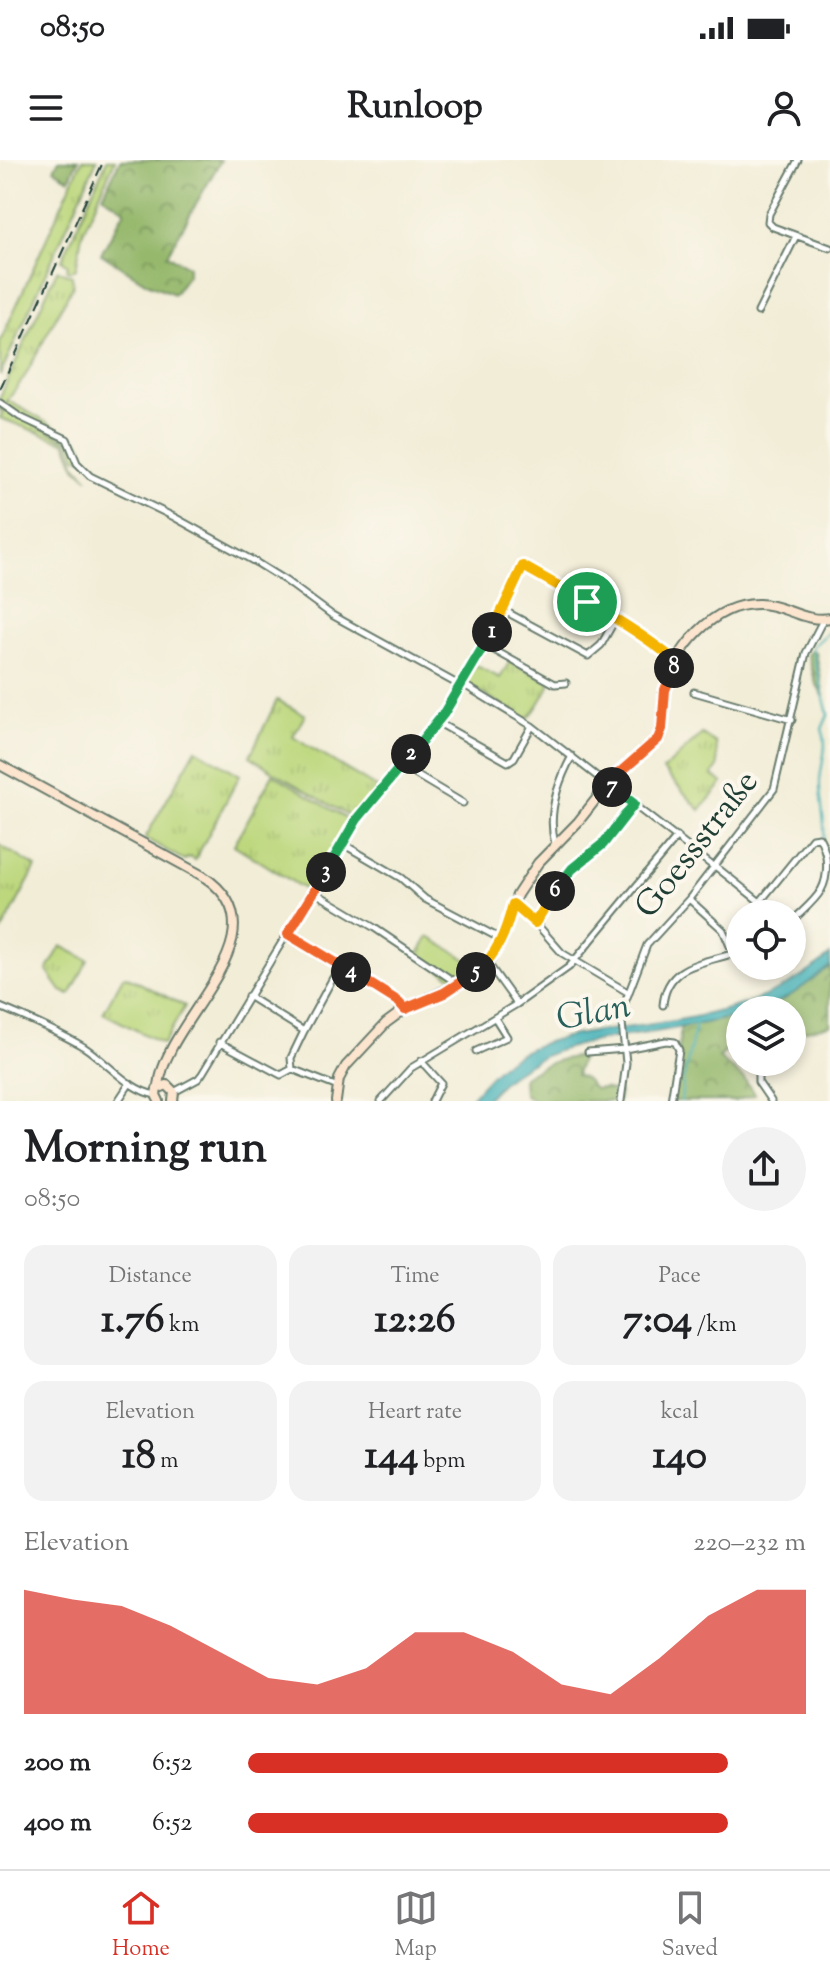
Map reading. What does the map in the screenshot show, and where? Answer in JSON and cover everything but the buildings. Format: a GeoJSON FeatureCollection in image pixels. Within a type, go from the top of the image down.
{"type":"FeatureCollection","features":[{"type":"Feature","properties":{"kind":"main road"},"geometry":{"type":"LineString","coordinates":[[336,1101],[346,1066],[386,1023],[405,1009],[459,984],[487,962],[502,940],[520,888],[608,783],[658,739],[662,729],[665,690],[677,662],[697,633],[719,615],[752,604],[768,604],[805,617],[827,618]]}},
{"type":"Feature","properties":{"kind":"main road"},"geometry":{"type":"LineString","coordinates":[[0,765],[203,876],[227,898],[235,923],[230,950],[170,1052],[160,1092],[172,1098]]}},
{"type":"Feature","properties":{"kind":"street"},"geometry":{"type":"LineString","coordinates":[[798,160],[769,214],[768,222],[773,227],[830,248]]}},
{"type":"Feature","properties":{"kind":"street"},"geometry":{"type":"LineString","coordinates":[[758,312],[796,236]]}},
{"type":"Feature","properties":{"kind":"street"},"geometry":{"type":"LineString","coordinates":[[0,403],[67,439],[77,463],[90,476],[174,517],[257,563],[332,615],[532,726],[758,900]]}},
{"type":"Feature","properties":{"kind":"street"},"geometry":{"type":"LineString","coordinates":[[172,1098],[198,1079],[357,819],[437,722],[485,645],[523,566],[635,629],[677,662]]}},
{"type":"Feature","properties":{"kind":"street"},"geometry":{"type":"LineString","coordinates":[[503,610],[588,656],[601,645],[616,618]]}},
{"type":"Feature","properties":{"kind":"street","name":"Goessstraße"},"geometry":{"type":"LineString","coordinates":[[621,1101],[625,1083],[625,1049],[621,1018],[648,942],[689,899],[774,789],[806,653],[827,618]]}},
{"type":"Feature","properties":{"kind":"street"},"geometry":{"type":"LineString","coordinates":[[485,645],[555,684],[566,683]]}},
{"type":"Feature","properties":{"kind":"street"},"geometry":{"type":"LineString","coordinates":[[694,692],[792,720]]}},
{"type":"Feature","properties":{"kind":"street"},"geometry":{"type":"LineString","coordinates":[[437,722],[508,762],[514,758],[532,726]]}},
{"type":"Feature","properties":{"kind":"street"},"geometry":{"type":"LineString","coordinates":[[555,844],[553,810],[562,777],[572,756]]}},
{"type":"Feature","properties":{"kind":"street"},"geometry":{"type":"LineString","coordinates":[[401,766],[463,803]]}},
{"type":"Feature","properties":{"kind":"street"},"geometry":{"type":"LineString","coordinates":[[535,923],[566,875],[603,844],[634,804]]}},
{"type":"Feature","properties":{"kind":"street"},"geometry":{"type":"LineString","coordinates":[[381,1101],[393,1085],[421,1061],[517,1004],[574,962],[677,837]]}},
{"type":"Feature","properties":{"kind":"street"},"geometry":{"type":"LineString","coordinates":[[762,900],[812,838],[819,837],[823,843],[828,879],[821,892],[806,907]]}},
{"type":"Feature","properties":{"kind":"street"},"geometry":{"type":"LineString","coordinates":[[343,844],[401,878],[425,899],[502,940]]}},
{"type":"Feature","properties":{"kind":"street"},"geometry":{"type":"LineString","coordinates":[[314,892],[459,984]]}},
{"type":"Feature","properties":{"kind":"street"},"geometry":{"type":"LineString","coordinates":[[689,899],[726,935]]}},
{"type":"Feature","properties":{"kind":"street"},"geometry":{"type":"LineString","coordinates":[[513,904],[535,923],[557,949],[629,993]]}},
{"type":"Feature","properties":{"kind":"street"},"geometry":{"type":"LineString","coordinates":[[288,934],[399,1002],[405,1009]]}},
{"type":"Feature","properties":{"kind":"street"},"geometry":{"type":"LineString","coordinates":[[663,1005],[669,983],[677,972],[726,956]]}},
{"type":"Feature","properties":{"kind":"street"},"geometry":{"type":"LineString","coordinates":[[487,962],[517,1004]]}},
{"type":"Feature","properties":{"kind":"street"},"geometry":{"type":"LineString","coordinates":[[292,1069],[291,1058],[340,965]]}},
{"type":"Feature","properties":{"kind":"street"},"geometry":{"type":"LineString","coordinates":[[248,996],[304,1031]]}},
{"type":"Feature","properties":{"kind":"street"},"geometry":{"type":"LineString","coordinates":[[0,1007],[83,1046],[143,1092],[160,1092]]}},
{"type":"Feature","properties":{"kind":"street"},"geometry":{"type":"LineString","coordinates":[[476,1051],[507,1037],[495,1018]]}},
{"type":"Feature","properties":{"kind":"street"},"geometry":{"type":"LineString","coordinates":[[588,1052],[666,1041],[679,1046],[671,1101]]}},
{"type":"Feature","properties":{"kind":"street"},"geometry":{"type":"LineString","coordinates":[[219,1042],[281,1075],[292,1069],[338,1087]]}},
{"type":"Feature","properties":{"kind":"street"},"geometry":{"type":"LineString","coordinates":[[421,1061],[441,1083],[432,1101]]}},
{"type":"Feature","properties":{"kind":"street"},"geometry":{"type":"LineString","coordinates":[[758,1076],[758,1082],[771,1101]]}},
{"type":"Feature","properties":{"kind":"street"},"geometry":{"type":"LineString","coordinates":[[118,1101],[130,1083]]}},
{"type":"Feature","properties":{"kind":"green space"},"geometry":{"type":"Polygon","coordinates":[[[59,160],[78,160],[69,179],[54,169],[59,160]]]}},
{"type":"Feature","properties":{"kind":"green space"},"geometry":{"type":"Polygon","coordinates":[[[82,160],[97,160],[0,375],[0,342],[82,160]]]}},
{"type":"Feature","properties":{"kind":"green space"},"geometry":{"type":"Polygon","coordinates":[[[107,160],[115,160],[82,234],[76,269],[67,270],[68,265],[62,260],[107,160]]]}},
{"type":"Feature","properties":{"kind":"green space"},"geometry":{"type":"Polygon","coordinates":[[[120,160],[221,160],[167,255],[188,266],[188,275],[174,294],[147,283],[101,254],[125,210],[103,196],[120,160]]]}},
{"type":"Feature","properties":{"kind":"green space"},"geometry":{"type":"Polygon","coordinates":[[[57,270],[72,276],[73,285],[25,376],[0,411],[0,397],[57,270]]]}},
{"type":"Feature","properties":{"kind":"green space"},"geometry":{"type":"Polygon","coordinates":[[[9,401],[79,441],[84,448],[82,458],[76,457],[70,440],[22,416],[6,405],[9,401]]]}},
{"type":"Feature","properties":{"kind":"green space"},"geometry":{"type":"Polygon","coordinates":[[[4,409],[67,441],[76,465],[88,478],[76,467],[66,443],[0,418],[4,409]]]}},
{"type":"Feature","properties":{"kind":"green space"},"geometry":{"type":"Polygon","coordinates":[[[811,650],[816,652],[824,697],[815,681],[808,654],[811,650]]]}},
{"type":"Feature","properties":{"kind":"green space"},"geometry":{"type":"Polygon","coordinates":[[[510,661],[551,683],[527,719],[465,680],[475,665],[500,678],[510,661]]]}},
{"type":"Feature","properties":{"kind":"green space"},"geometry":{"type":"Polygon","coordinates":[[[277,700],[305,715],[293,737],[379,789],[354,819],[250,756],[277,700]]]}},
{"type":"Feature","properties":{"kind":"green space"},"geometry":{"type":"Polygon","coordinates":[[[702,734],[716,743],[718,767],[712,775],[723,783],[700,810],[663,770],[702,734]]]}},
{"type":"Feature","properties":{"kind":"green space"},"geometry":{"type":"Polygon","coordinates":[[[196,749],[240,775],[195,860],[190,857],[184,860],[145,838],[196,749]]]}},
{"type":"Feature","properties":{"kind":"green space"},"geometry":{"type":"Polygon","coordinates":[[[273,774],[352,822],[309,892],[234,845],[273,774]]]}},
{"type":"Feature","properties":{"kind":"green space"},"geometry":{"type":"Polygon","coordinates":[[[0,845],[36,867],[1,933],[0,933],[0,845]]]}},
{"type":"Feature","properties":{"kind":"green space"},"geometry":{"type":"Polygon","coordinates":[[[429,937],[478,966],[458,981],[418,955],[429,937]]]}},
{"type":"Feature","properties":{"kind":"green space"},"geometry":{"type":"Polygon","coordinates":[[[61,946],[88,960],[70,995],[61,991],[47,971],[61,946]]]}},
{"type":"Feature","properties":{"kind":"green space"},"geometry":{"type":"Polygon","coordinates":[[[830,967],[830,1025],[806,1030],[806,996],[776,996],[830,967]]]}},
{"type":"Feature","properties":{"kind":"green space"},"geometry":{"type":"Polygon","coordinates":[[[126,976],[185,1006],[163,1044],[103,1013],[126,976]]]}},
{"type":"Feature","properties":{"kind":"green space"},"geometry":{"type":"Polygon","coordinates":[[[726,1016],[726,1051],[719,1058],[726,1064],[726,1076],[740,1076],[755,1095],[735,1101],[673,1101],[681,1026],[726,1016]]]}},
{"type":"Feature","properties":{"kind":"green space"},"geometry":{"type":"Polygon","coordinates":[[[582,1056],[576,1075],[586,1079],[594,1089],[604,1088],[620,1093],[618,1101],[534,1101],[524,1094],[523,1078],[530,1073],[551,1062],[582,1056]]]}},
{"type":"Feature","properties":{"kind":"water"},"geometry":{"type":"Polygon","coordinates":[[[830,955],[830,966],[799,990],[788,996],[764,996],[796,980],[806,980],[807,973],[830,955]]]}},
{"type":"Feature","properties":{"kind":"water"},"geometry":{"type":"Polygon","coordinates":[[[726,1009],[726,1019],[562,1050],[521,1068],[484,1101],[468,1101],[502,1065],[534,1046],[579,1034],[726,1009]]]}},
{"type":"Feature","properties":{"kind":"waterway"},"geometry":{"type":"LineString","coordinates":[[824,840],[820,781],[825,748],[822,729],[828,715],[812,647],[830,631]]}},
{"type":"Feature","properties":{"kind":"waterway"},"geometry":{"type":"LineString","coordinates":[[681,1101],[696,1024]]}},
{"type":"Feature","properties":{"kind":"railway"},"geometry":{"type":"LineString","coordinates":[[0,389],[104,160]]}},
{"type":"Feature","properties":{"kind":"route"},"geometry":{"type":"LineString","coordinates":[[523,566],[587,602],[635,629],[677,662],[665,690],[662,729],[658,739],[608,783],[634,804],[603,844],[566,875],[535,923],[513,904],[502,940],[487,962],[451,989],[405,1009],[399,1002],[288,934],[357,819],[444,713],[495,628],[523,566]]}},
{"type":"Feature","properties":{"kind":"water label","name":"Glan"},"geometry":{"type":"Point","coordinates":[593,1010]}}]}
